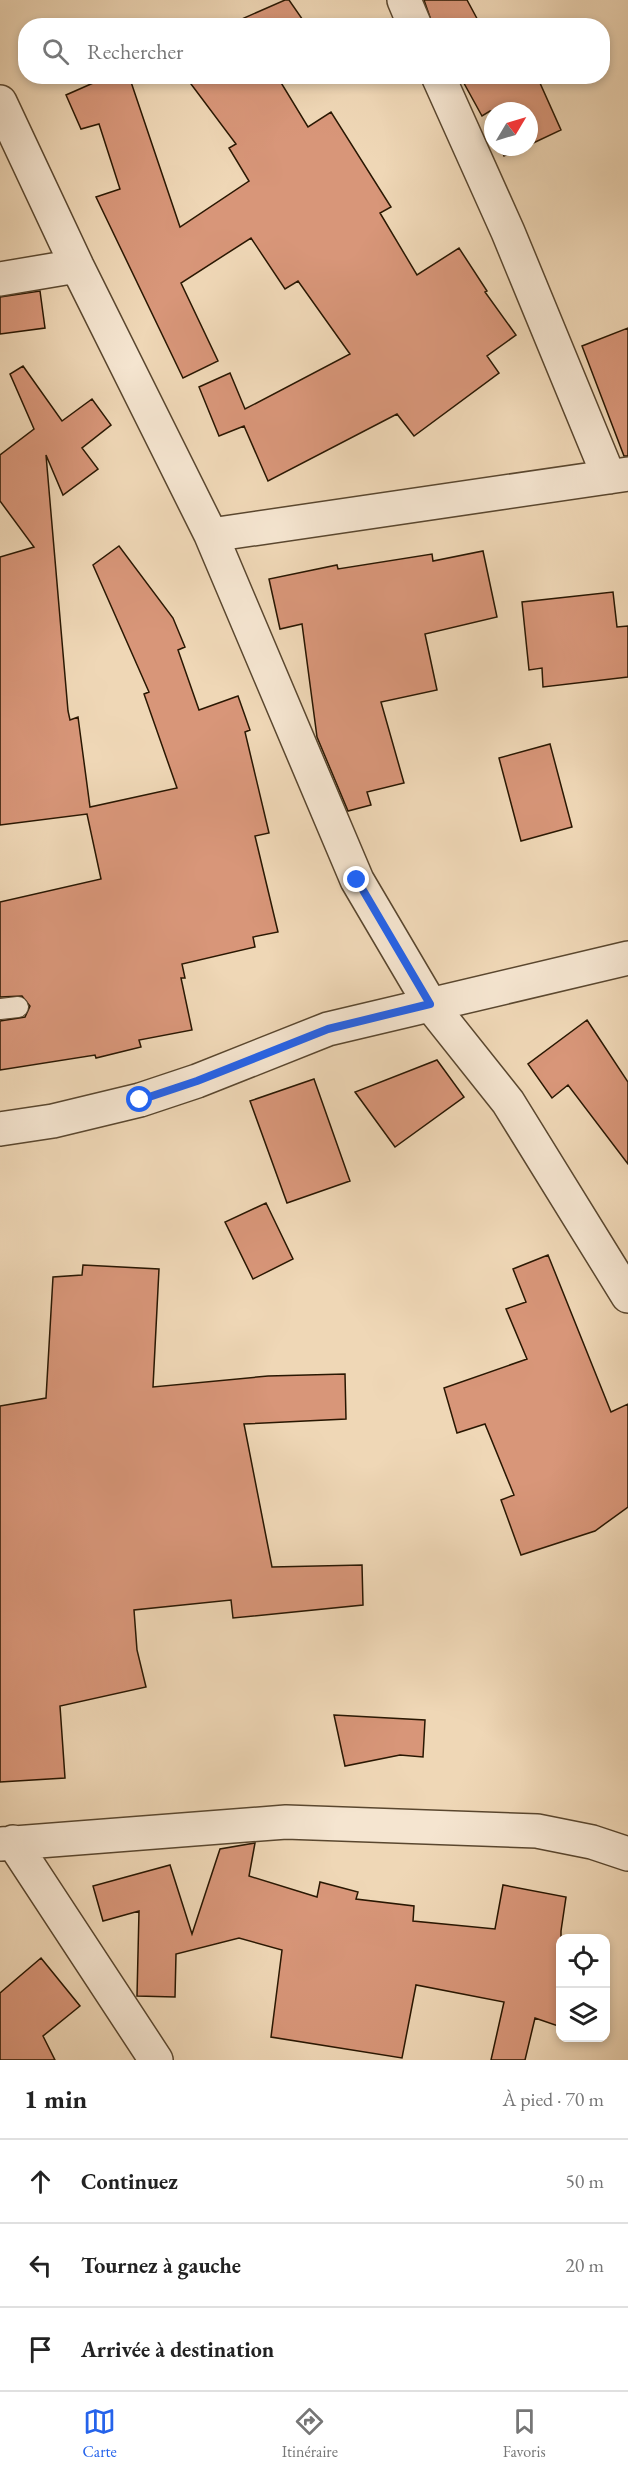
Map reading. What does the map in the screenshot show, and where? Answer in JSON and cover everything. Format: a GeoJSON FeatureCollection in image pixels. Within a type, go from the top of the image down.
{"type":"FeatureCollection","features":[{"type":"Feature","properties":{"kind":"street"},"geometry":{"type":"LineString","coordinates":[[404,0],[412,18]]}},
{"type":"Feature","properties":{"kind":"street"},"geometry":{"type":"LineString","coordinates":[[211,535],[619,476],[442,84]]}},
{"type":"Feature","properties":{"kind":"street"},"geometry":{"type":"LineString","coordinates":[[0,102],[77,266],[211,535],[357,880],[430,1004],[508,1102],[628,1296]]}},
{"type":"Feature","properties":{"kind":"street"},"geometry":{"type":"LineString","coordinates":[[0,279],[77,266]]}},
{"type":"Feature","properties":{"kind":"street"},"geometry":{"type":"LineString","coordinates":[[0,1129],[53,1121],[140,1100],[197,1081],[328,1029],[628,958]]}},
{"type":"Feature","properties":{"kind":"street"},"geometry":{"type":"LineString","coordinates":[[6,1843],[286,1822],[537,1831],[592,1842],[628,1854]]}},
{"type":"Feature","properties":{"kind":"street"},"geometry":{"type":"LineString","coordinates":[[6,1843],[156,2060]]}},
{"type":"Feature","properties":{"kind":"building"},"geometry":{"type":"Polygon","coordinates":[[[289,0],[302,18],[244,18],[289,0]]]}},
{"type":"Feature","properties":{"kind":"building"},"geometry":{"type":"Polygon","coordinates":[[[424,0],[467,0],[477,18],[430,18],[424,0]]]}},
{"type":"Feature","properties":{"kind":"building"},"geometry":{"type":"Polygon","coordinates":[[[91,84],[132,84],[180,227],[249,181],[229,148],[236,144],[191,84],[282,84],[308,127],[331,112],[391,207],[380,213],[417,275],[459,248],[487,291],[485,292],[516,335],[487,356],[499,373],[414,436],[397,414],[268,481],[244,426],[219,436],[199,387],[230,373],[245,409],[350,354],[298,281],[285,289],[251,238],[181,283],[218,361],[183,378],[96,197],[120,189],[99,124],[81,129],[66,95],[91,84]]]}},
{"type":"Feature","properties":{"kind":"building"},"geometry":{"type":"Polygon","coordinates":[[[464,84],[540,84],[561,130],[538,141],[538,102],[484,102],[484,115],[482,116],[464,84]]]}},
{"type":"Feature","properties":{"kind":"building"},"geometry":{"type":"Polygon","coordinates":[[[40,291],[45,328],[0,334],[0,297],[40,291]]]}},
{"type":"Feature","properties":{"kind":"building"},"geometry":{"type":"Polygon","coordinates":[[[628,328],[628,456],[624,456],[582,346],[628,328]]]}},
{"type":"Feature","properties":{"kind":"building"},"geometry":{"type":"Polygon","coordinates":[[[23,366],[62,421],[92,399],[111,425],[82,448],[98,469],[63,495],[46,455],[68,711],[70,720],[78,717],[90,807],[177,788],[144,694],[149,692],[93,565],[119,546],[173,618],[185,647],[178,650],[199,710],[238,696],[250,730],[245,732],[269,833],[255,836],[278,932],[253,937],[255,947],[182,964],[185,978],[181,978],[192,1030],[139,1040],[141,1047],[96,1058],[95,1055],[0,1070],[0,1021],[25,1017],[30,1006],[22,996],[0,997],[0,902],[101,879],[87,814],[0,825],[0,557],[34,547],[0,501],[0,455],[34,429],[10,374],[23,366]]]}},
{"type":"Feature","properties":{"kind":"building"},"geometry":{"type":"Polygon","coordinates":[[[483,551],[497,617],[425,634],[437,690],[381,702],[404,783],[367,792],[371,805],[348,811],[317,737],[302,624],[280,629],[269,579],[337,565],[338,569],[432,554],[433,561],[483,551]]]}},
{"type":"Feature","properties":{"kind":"building"},"geometry":{"type":"Polygon","coordinates":[[[613,592],[617,627],[628,626],[628,677],[543,687],[542,668],[529,670],[522,602],[613,592]]]}},
{"type":"Feature","properties":{"kind":"building"},"geometry":{"type":"Polygon","coordinates":[[[550,744],[572,827],[521,841],[499,758],[550,744]]]}},
{"type":"Feature","properties":{"kind":"building"},"geometry":{"type":"Polygon","coordinates":[[[587,1020],[628,1082],[628,1164],[568,1085],[552,1098],[528,1064],[587,1020]]]}},
{"type":"Feature","properties":{"kind":"building"},"geometry":{"type":"Polygon","coordinates":[[[437,1060],[464,1097],[395,1147],[355,1092],[437,1060]]]}},
{"type":"Feature","properties":{"kind":"building"},"geometry":{"type":"Polygon","coordinates":[[[314,1079],[350,1181],[287,1203],[250,1101],[314,1079]]]}},
{"type":"Feature","properties":{"kind":"building"},"geometry":{"type":"Polygon","coordinates":[[[266,1203],[293,1259],[253,1279],[225,1222],[266,1203]]]}},
{"type":"Feature","properties":{"kind":"building"},"geometry":{"type":"Polygon","coordinates":[[[548,1255],[611,1412],[628,1404],[628,1507],[595,1531],[521,1555],[501,1500],[514,1495],[485,1424],[457,1433],[444,1388],[527,1359],[506,1309],[526,1302],[513,1269],[548,1255]]]}},
{"type":"Feature","properties":{"kind":"building"},"geometry":{"type":"Polygon","coordinates":[[[83,1265],[159,1269],[153,1387],[268,1376],[345,1374],[346,1419],[244,1424],[272,1567],[362,1565],[363,1605],[233,1618],[231,1600],[134,1610],[137,1650],[146,1687],[60,1706],[65,1778],[0,1782],[0,1406],[46,1398],[53,1277],[82,1275],[83,1265]]]}},
{"type":"Feature","properties":{"kind":"building"},"geometry":{"type":"Polygon","coordinates":[[[334,1715],[425,1720],[423,1757],[400,1755],[345,1766],[334,1715]]]}},
{"type":"Feature","properties":{"kind":"building"},"geometry":{"type":"Polygon","coordinates":[[[255,1843],[249,1876],[317,1897],[320,1882],[358,1892],[356,1899],[414,1906],[413,1921],[495,1929],[503,1885],[566,1897],[561,1934],[556,1934],[556,2025],[535,2018],[525,2060],[491,2060],[504,2002],[416,1985],[402,2058],[271,2037],[282,1950],[239,1938],[176,1954],[175,1997],[137,1996],[139,1911],[103,1921],[93,1886],[170,1865],[192,1934],[220,1849],[255,1843]]]}},
{"type":"Feature","properties":{"kind":"building"},"geometry":{"type":"Polygon","coordinates":[[[41,1958],[80,2006],[43,2036],[55,2060],[0,2060],[0,1993],[41,1958]]]}},
{"type":"Feature","properties":{"kind":"route"},"geometry":{"type":"LineString","coordinates":[[140,1100],[197,1081],[328,1029],[430,1004],[357,880]]}}]}
